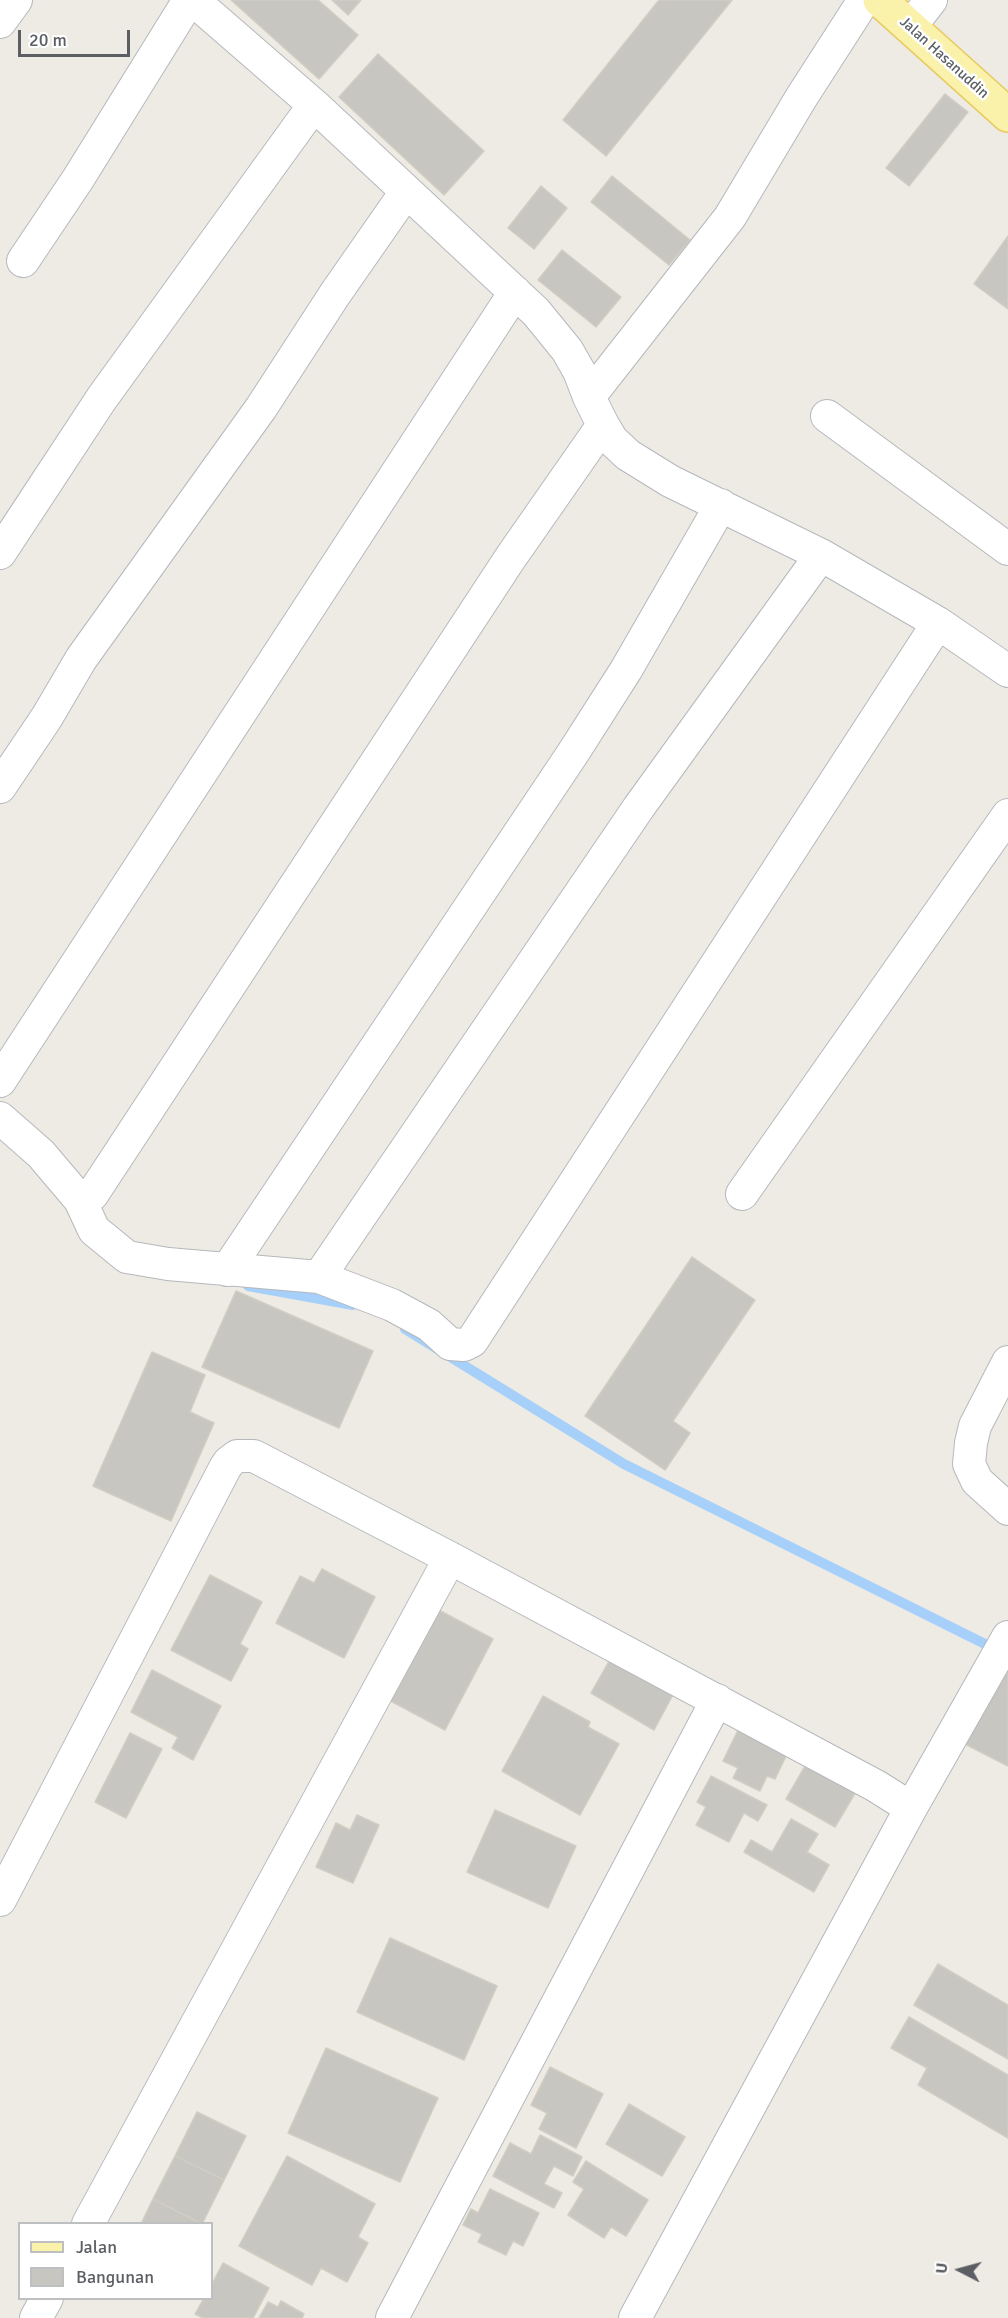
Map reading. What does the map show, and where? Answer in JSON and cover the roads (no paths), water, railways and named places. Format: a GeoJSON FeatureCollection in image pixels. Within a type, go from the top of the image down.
{"type":"FeatureCollection","features":[{"type":"Feature","properties":{"kind":"main road","name":"Jalan Hasanuddin"},"geometry":{"type":"LineString","coordinates":[[880,0],[1008,115]]}},
{"type":"Feature","properties":{"kind":"street"},"geometry":{"type":"LineString","coordinates":[[0,22],[16,0]]}},
{"type":"Feature","properties":{"kind":"street"},"geometry":{"type":"LineString","coordinates":[[23,261],[78,179],[191,0],[314,105],[536,312],[567,350],[603,425],[612,440],[628,455],[644,466],[821,555],[938,622],[1008,671]]}},
{"type":"Feature","properties":{"kind":"street"},"geometry":{"type":"LineString","coordinates":[[589,397],[730,217],[801,98],[864,0]]}},
{"type":"Feature","properties":{"kind":"street"},"geometry":{"type":"LineString","coordinates":[[910,27],[931,0]]}},
{"type":"Feature","properties":{"kind":"street"},"geometry":{"type":"LineString","coordinates":[[0,553],[102,398],[314,105]]}},
{"type":"Feature","properties":{"kind":"street"},"geometry":{"type":"LineString","coordinates":[[0,787],[47,717],[81,659],[261,408],[335,294],[406,192]]}},
{"type":"Feature","properties":{"kind":"street"},"geometry":{"type":"LineString","coordinates":[[0,1081],[515,292]]}},
{"type":"Feature","properties":{"kind":"street"},"geometry":{"type":"LineString","coordinates":[[827,416],[1008,549]]}},
{"type":"Feature","properties":{"kind":"street"},"geometry":{"type":"LineString","coordinates":[[80,1200],[92,1195],[511,556],[603,425]]}},
{"type":"Feature","properties":{"kind":"street"},"geometry":{"type":"LineString","coordinates":[[227,1270],[573,753],[626,670],[721,505]]}},
{"type":"Feature","properties":{"kind":"street"},"geometry":{"type":"LineString","coordinates":[[319,1277],[639,807],[821,555]]}},
{"type":"Feature","properties":{"kind":"street"},"geometry":{"type":"LineString","coordinates":[[0,1118],[41,1154],[80,1200],[94,1230],[127,1257],[168,1264],[319,1277],[392,1305],[429,1325],[450,1344],[464,1345],[472,1341],[938,622]]}},
{"type":"Feature","properties":{"kind":"street"},"geometry":{"type":"LineString","coordinates":[[742,1194],[1008,815]]}},
{"type":"Feature","properties":{"kind":"street"},"geometry":{"type":"LineString","coordinates":[[1008,1362],[975,1426],[969,1464],[977,1481],[1008,1509]]}},
{"type":"Feature","properties":{"kind":"street"},"geometry":{"type":"LineString","coordinates":[[0,1900],[229,1462],[237,1456],[254,1456],[450,1558],[876,1786],[911,1808]]}},
{"type":"Feature","properties":{"kind":"street"},"geometry":{"type":"LineString","coordinates":[[89,2222],[450,1558]]}},
{"type":"Feature","properties":{"kind":"street"},"geometry":{"type":"LineString","coordinates":[[636,2318],[911,1808],[1002,1649]]}},
{"type":"Feature","properties":{"kind":"street"},"geometry":{"type":"LineString","coordinates":[[392,2318],[717,1700]]}},
{"type":"Feature","properties":{"kind":"street"},"geometry":{"type":"LineString","coordinates":[[36,2318],[46,2300]]}},
{"type":"Feature","properties":{"kind":"waterway"},"geometry":{"type":"LineString","coordinates":[[248,1286],[353,1305]]}},
{"type":"Feature","properties":{"kind":"waterway"},"geometry":{"type":"LineString","coordinates":[[405,1329],[624,1464],[997,1650]]}}]}
